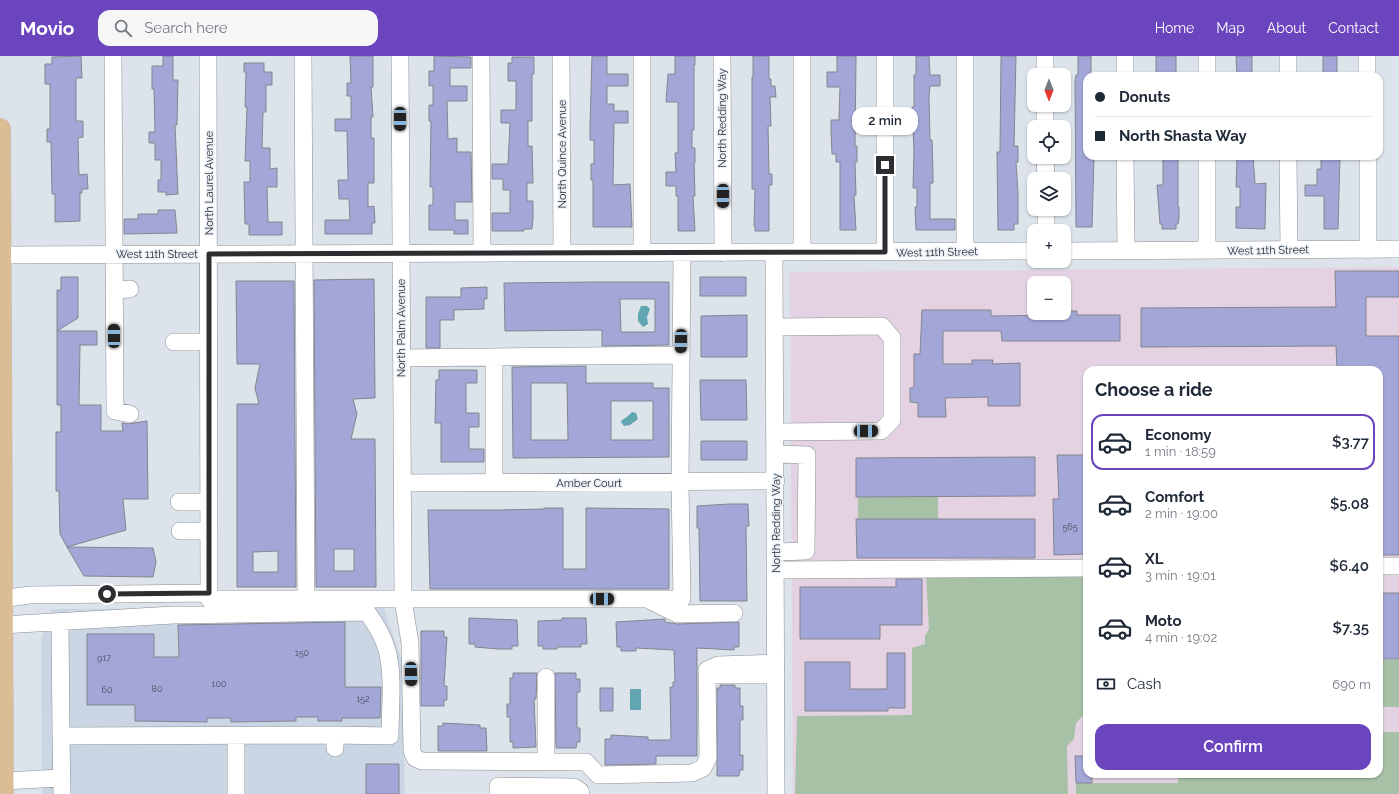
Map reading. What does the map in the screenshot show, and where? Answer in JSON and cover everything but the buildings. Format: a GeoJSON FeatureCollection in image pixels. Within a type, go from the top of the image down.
{"type":"FeatureCollection","features":[{"type":"Feature","properties":{"kind":"main road"},"geometry":{"type":"LineString","coordinates":[[0,129],[2,785]]}},
{"type":"Feature","properties":{"kind":"street"},"geometry":{"type":"LineString","coordinates":[[113,56],[113,254],[122,290],[115,411],[130,414]]}},
{"type":"Feature","properties":{"kind":"street","name":"North Laurel Avenue"},"geometry":{"type":"LineString","coordinates":[[208,56],[209,596]]}},
{"type":"Feature","properties":{"kind":"street"},"geometry":{"type":"LineString","coordinates":[[303,56],[306,599]]}},
{"type":"Feature","properties":{"kind":"street","name":"North Palm Avenue"},"geometry":{"type":"LineString","coordinates":[[400,56],[403,600],[410,643],[412,751],[415,758],[422,762],[546,760]]}},
{"type":"Feature","properties":{"kind":"street"},"geometry":{"type":"LineString","coordinates":[[481,56],[482,253]]}},
{"type":"Feature","properties":{"kind":"street","name":"North Quince Avenue"},"geometry":{"type":"LineString","coordinates":[[561,56],[562,253]]}},
{"type":"Feature","properties":{"kind":"street"},"geometry":{"type":"LineString","coordinates":[[642,56],[642,253]]}},
{"type":"Feature","properties":{"kind":"street","name":"North Redding Way"},"geometry":{"type":"LineString","coordinates":[[722,56],[723,253]]}},
{"type":"Feature","properties":{"kind":"street"},"geometry":{"type":"LineString","coordinates":[[802,56],[802,252]]}},
{"type":"Feature","properties":{"kind":"street"},"geometry":{"type":"LineString","coordinates":[[885,56],[885,252]]}},
{"type":"Feature","properties":{"kind":"street"},"geometry":{"type":"LineString","coordinates":[[965,56],[965,251]]}},
{"type":"Feature","properties":{"kind":"street"},"geometry":{"type":"LineString","coordinates":[[1045,56],[1045,68]]}},
{"type":"Feature","properties":{"kind":"street"},"geometry":{"type":"LineString","coordinates":[[1125,56],[1125,72]]}},
{"type":"Feature","properties":{"kind":"street"},"geometry":{"type":"LineString","coordinates":[[1207,56],[1207,72]]}},
{"type":"Feature","properties":{"kind":"street"},"geometry":{"type":"LineString","coordinates":[[1288,56],[1288,72]]}},
{"type":"Feature","properties":{"kind":"street"},"geometry":{"type":"LineString","coordinates":[[1367,56],[1368,72]]}},
{"type":"Feature","properties":{"kind":"street"},"geometry":{"type":"LineString","coordinates":[[1125,160],[1126,251]]}},
{"type":"Feature","properties":{"kind":"street"},"geometry":{"type":"LineString","coordinates":[[1207,160],[1208,250]]}},
{"type":"Feature","properties":{"kind":"street"},"geometry":{"type":"LineString","coordinates":[[1288,160],[1289,250]]}},
{"type":"Feature","properties":{"kind":"street"},"geometry":{"type":"LineString","coordinates":[[1368,160],[1368,250]]}},
{"type":"Feature","properties":{"kind":"street","name":"West 11th Street"},"geometry":{"type":"LineString","coordinates":[[1071,251],[1399,249]]}},
{"type":"Feature","properties":{"kind":"street","name":"West 11th Street"},"geometry":{"type":"LineString","coordinates":[[0,255],[1027,251]]}},
{"type":"Feature","properties":{"kind":"street"},"geometry":{"type":"LineString","coordinates":[[1,599],[49,594],[403,600],[682,599],[680,483],[682,253]]}},
{"type":"Feature","properties":{"kind":"street","name":"North Redding Way"},"geometry":{"type":"LineString","coordinates":[[774,253],[776,454],[776,794]]}},
{"type":"Feature","properties":{"kind":"street"},"geometry":{"type":"LineString","coordinates":[[775,327],[882,326],[892,338],[892,420],[881,431],[775,432]]}},
{"type":"Feature","properties":{"kind":"street"},"geometry":{"type":"LineString","coordinates":[[174,342],[208,342]]}},
{"type":"Feature","properties":{"kind":"street"},"geometry":{"type":"LineString","coordinates":[[401,358],[681,355]]}},
{"type":"Feature","properties":{"kind":"street"},"geometry":{"type":"LineString","coordinates":[[494,358],[494,484]]}},
{"type":"Feature","properties":{"kind":"street"},"geometry":{"type":"LineString","coordinates":[[776,454],[807,455],[806,551],[776,552]]}},
{"type":"Feature","properties":{"kind":"street","name":"Amber Court"},"geometry":{"type":"LineString","coordinates":[[403,483],[494,484],[776,481]]}},
{"type":"Feature","properties":{"kind":"street"},"geometry":{"type":"LineString","coordinates":[[179,502],[209,502]]}},
{"type":"Feature","properties":{"kind":"street"},"geometry":{"type":"LineString","coordinates":[[180,531],[209,531]]}},
{"type":"Feature","properties":{"kind":"street"},"geometry":{"type":"LineString","coordinates":[[1383,566],[1399,566]]}},
{"type":"Feature","properties":{"kind":"street"},"geometry":{"type":"LineString","coordinates":[[776,570],[1083,568]]}},
{"type":"Feature","properties":{"kind":"street"},"geometry":{"type":"LineString","coordinates":[[647,599],[677,614],[734,613]]}},
{"type":"Feature","properties":{"kind":"street"},"geometry":{"type":"LineString","coordinates":[[2,625],[173,615],[367,612],[376,626],[386,648],[390,665],[390,736],[335,742],[236,736],[61,736]]}},
{"type":"Feature","properties":{"kind":"street"},"geometry":{"type":"LineString","coordinates":[[2,785],[61,786],[60,622]]}},
{"type":"Feature","properties":{"kind":"street"},"geometry":{"type":"LineString","coordinates":[[546,677],[546,760],[586,762],[598,775],[692,773],[703,768],[708,758],[707,670],[718,665],[776,669]]}},
{"type":"Feature","properties":{"kind":"street"},"geometry":{"type":"LineString","coordinates":[[236,736],[236,794]]}},
{"type":"Feature","properties":{"kind":"street"},"geometry":{"type":"LineString","coordinates":[[498,794],[498,786],[574,787],[580,791],[581,794]]}},
{"type":"Feature","properties":{"kind":"shaded area"},"geometry":{"type":"Polygon","coordinates":[[[1399,267],[1399,794],[793,794],[790,272],[1399,267]]]}},
{"type":"Feature","properties":{"kind":"shaded area"},"geometry":{"type":"Polygon","coordinates":[[[384,608],[402,661],[405,794],[42,794],[41,640],[52,609],[384,608]]]}},
{"type":"Feature","properties":{"kind":"green space"},"geometry":{"type":"Polygon","coordinates":[[[858,497],[938,497],[938,519],[858,519],[858,497]]]}},
{"type":"Feature","properties":{"kind":"green space"},"geometry":{"type":"Polygon","coordinates":[[[926,573],[1083,573],[1083,715],[1076,723],[1074,739],[1067,746],[1068,794],[795,794],[797,716],[912,715],[912,648],[925,644],[925,636],[929,629],[926,573]]]}},
{"type":"Feature","properties":{"kind":"green space"},"geometry":{"type":"Polygon","coordinates":[[[1383,660],[1399,660],[1399,707],[1383,707],[1383,660]]]}},
{"type":"Feature","properties":{"kind":"green space"},"geometry":{"type":"Polygon","coordinates":[[[1383,732],[1399,732],[1399,794],[1076,794],[1076,783],[1178,783],[1178,778],[1383,778],[1383,732]]]}},
{"type":"Feature","properties":{"kind":"water"},"geometry":{"type":"Polygon","coordinates":[[[641,306],[647,306],[650,309],[647,317],[648,324],[643,327],[638,321],[638,314],[641,306]]]}},
{"type":"Feature","properties":{"kind":"water"},"geometry":{"type":"Polygon","coordinates":[[[632,412],[636,413],[638,419],[630,425],[624,426],[621,422],[622,420],[632,412]]]}},
{"type":"Feature","properties":{"kind":"water"},"geometry":{"type":"Polygon","coordinates":[[[630,689],[641,689],[641,710],[630,710],[630,689]]]}},
{"type":"Feature","properties":{"kind":"route"},"geometry":{"type":"LineString","coordinates":[[107,594],[209,593],[209,254],[885,252],[885,165]]}}]}
